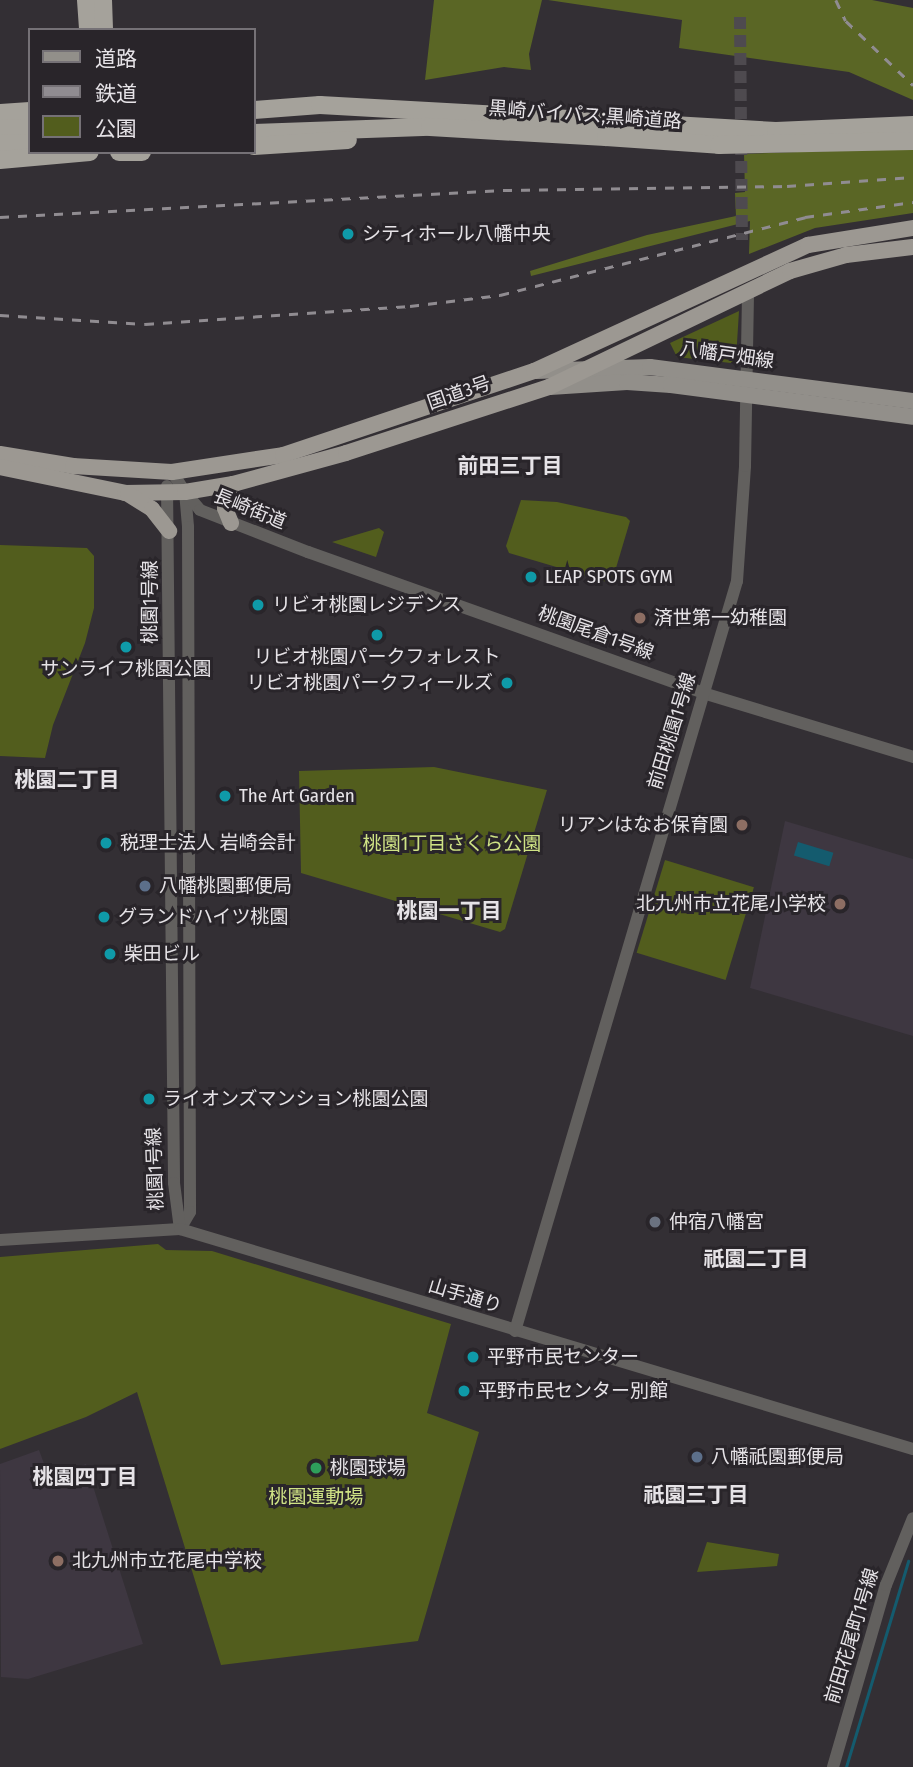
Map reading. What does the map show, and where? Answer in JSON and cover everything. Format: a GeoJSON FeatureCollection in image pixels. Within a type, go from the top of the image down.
{"type":"FeatureCollection","features":[{"type":"Feature","properties":{"kind":"highway"},"geometry":{"type":"LineString","coordinates":[[86,0],[88,28]]}},
{"type":"Feature","properties":{"kind":"highway"},"geometry":{"type":"LineString","coordinates":[[103,0],[104,28]]}},
{"type":"Feature","properties":{"kind":"highway"},"geometry":{"type":"LineString","coordinates":[[256,110],[320,105],[530,124]]}},
{"type":"Feature","properties":{"kind":"highway"},"geometry":{"type":"LineString","coordinates":[[0,113],[28,111]]}},
{"type":"Feature","properties":{"kind":"highway","name":"黒崎バイパス;黒崎道路"},"geometry":{"type":"LineString","coordinates":[[256,120],[776,131],[913,125]]}},
{"type":"Feature","properties":{"kind":"highway"},"geometry":{"type":"LineString","coordinates":[[256,146],[530,124]]}},
{"type":"Feature","properties":{"kind":"highway","name":"黒崎バイパス;黒崎道路"},"geometry":{"type":"LineString","coordinates":[[256,132],[530,124],[719,145],[913,141]]}},
{"type":"Feature","properties":{"kind":"highway"},"geometry":{"type":"LineString","coordinates":[[0,129],[28,128]]}},
{"type":"Feature","properties":{"kind":"highway"},"geometry":{"type":"LineString","coordinates":[[2,154],[28,144]]}},
{"type":"Feature","properties":{"kind":"highway"},"geometry":{"type":"LineString","coordinates":[[2,154],[28,153]]}},
{"type":"Feature","properties":{"kind":"highway","name":"国道3号"},"geometry":{"type":"LineString","coordinates":[[0,454],[73,466],[172,472],[328,443],[534,371],[629,330],[767,260],[842,237],[913,228]]}},
{"type":"Feature","properties":{"kind":"highway","name":"国道3号"},"geometry":{"type":"LineString","coordinates":[[0,467],[125,493],[185,492],[233,484],[346,453],[549,387],[790,271],[839,256],[913,247]]}},
{"type":"Feature","properties":{"kind":"highway"},"geometry":{"type":"LineString","coordinates":[[231,523],[225,508],[233,484]]}},
{"type":"Feature","properties":{"kind":"highway"},"geometry":{"type":"LineString","coordinates":[[125,493],[152,509],[169,531]]}},
{"type":"Feature","properties":{"kind":"main road","name":"八幡戸畑線"},"geometry":{"type":"LineString","coordinates":[[534,371],[650,367],[913,417]]}},
{"type":"Feature","properties":{"kind":"main road","name":"八幡戸畑線"},"geometry":{"type":"LineString","coordinates":[[549,387],[627,382],[747,387],[913,401]]}},
{"type":"Feature","properties":{"kind":"street","name":"前田桃園1号線"},"geometry":{"type":"LineString","coordinates":[[515,1331],[703,693],[740,558],[748,292]]}},
{"type":"Feature","properties":{"kind":"street","name":"桃園1号線"},"geometry":{"type":"LineString","coordinates":[[172,472],[185,492],[188,527],[190,1212],[180,1229]]}},
{"type":"Feature","properties":{"kind":"street","name":"桃園1号線"},"geometry":{"type":"LineString","coordinates":[[172,472],[164,493],[169,531],[174,1213],[180,1229]]}},
{"type":"Feature","properties":{"kind":"street","name":"長崎街道"},"geometry":{"type":"LineString","coordinates":[[185,492],[200,510],[308,552]]}},
{"type":"Feature","properties":{"kind":"street"},"geometry":{"type":"LineString","coordinates":[[188,527],[200,510]]}},
{"type":"Feature","properties":{"kind":"street","name":"桃園尾倉1号線"},"geometry":{"type":"LineString","coordinates":[[308,552],[703,693],[913,757]]}},
{"type":"Feature","properties":{"kind":"street","name":"山手通り"},"geometry":{"type":"LineString","coordinates":[[0,1240],[180,1229],[913,1449]]}},
{"type":"Feature","properties":{"kind":"street","name":"前田花尾町1号線"},"geometry":{"type":"LineString","coordinates":[[833,1767],[886,1585],[913,1518]]}},
{"type":"Feature","properties":{"kind":"shaded area","name":"北九州市立花尾小学校"},"geometry":{"type":"Polygon","coordinates":[[[785,821],[913,859],[913,1036],[750,988],[785,821]]]}},
{"type":"Feature","properties":{"kind":"shaded area","name":"北九州市立花尾中学校"},"geometry":{"type":"Polygon","coordinates":[[[39,1450],[49,1477],[86,1464],[143,1644],[28,1679],[1,1677],[0,1464],[39,1450]]]}},
{"type":"Feature","properties":{"kind":"green space"},"geometry":{"type":"Polygon","coordinates":[[[434,0],[542,0],[529,54],[531,70],[504,67],[425,80],[434,0]]]}},
{"type":"Feature","properties":{"kind":"green space"},"geometry":{"type":"Polygon","coordinates":[[[548,0],[872,0],[913,8],[913,100],[849,72],[679,48],[682,20],[548,0]]]}},
{"type":"Feature","properties":{"kind":"green space"},"geometry":{"type":"Polygon","coordinates":[[[913,148],[913,213],[815,228],[749,254],[750,221],[531,276],[530,271],[647,235],[736,216],[735,193],[745,192],[744,154],[913,148]]]}},
{"type":"Feature","properties":{"kind":"green space"},"geometry":{"type":"Polygon","coordinates":[[[739,311],[736,359],[731,363],[677,357],[670,343],[739,311]]]}},
{"type":"Feature","properties":{"kind":"green space"},"geometry":{"type":"Polygon","coordinates":[[[521,500],[557,502],[626,517],[630,521],[613,578],[607,582],[509,553],[506,546],[521,500]]]}},
{"type":"Feature","properties":{"kind":"green space"},"geometry":{"type":"Polygon","coordinates":[[[379,528],[384,532],[376,557],[332,542],[379,528]]]}},
{"type":"Feature","properties":{"kind":"green space"},"geometry":{"type":"Polygon","coordinates":[[[0,545],[87,548],[94,556],[94,608],[85,643],[53,725],[45,758],[0,756],[0,545]]]}},
{"type":"Feature","properties":{"kind":"green space","name":"桃園1丁目さくら公園"},"geometry":{"type":"Polygon","coordinates":[[[434,767],[547,790],[505,929],[500,932],[301,873],[299,771],[434,767]]]}},
{"type":"Feature","properties":{"kind":"green space"},"geometry":{"type":"Polygon","coordinates":[[[665,860],[754,887],[726,980],[637,953],[665,860]]]}},
{"type":"Feature","properties":{"kind":"green space","name":"桃園運動場"},"geometry":{"type":"Polygon","coordinates":[[[158,1244],[166,1250],[212,1251],[451,1324],[427,1413],[479,1432],[418,1641],[221,1665],[137,1392],[86,1417],[0,1449],[0,1257],[158,1244]]]}},
{"type":"Feature","properties":{"kind":"green space"},"geometry":{"type":"Polygon","coordinates":[[[707,1542],[779,1554],[777,1566],[697,1572],[707,1542]]]}},
{"type":"Feature","properties":{"kind":"water"},"geometry":{"type":"Polygon","coordinates":[[[798,842],[833,853],[829,866],[794,855],[798,842]]]}},
{"type":"Feature","properties":{"kind":"waterway"},"geometry":{"type":"LineString","coordinates":[[846,1767],[908,1561]]}},
{"type":"Feature","properties":{"kind":"tunnel"},"geometry":{"type":"LineString","coordinates":[[740,17],[742,240]]}},
{"type":"Feature","properties":{"kind":"railway"},"geometry":{"type":"LineString","coordinates":[[836,0],[846,21],[913,85]]}},
{"type":"Feature","properties":{"kind":"railway"},"geometry":{"type":"LineString","coordinates":[[0,217],[503,190],[787,186],[913,177]]}},
{"type":"Feature","properties":{"kind":"railway"},"geometry":{"type":"LineString","coordinates":[[0,315],[145,324],[410,306],[500,295],[805,217],[913,202]]}},
{"type":"Feature","properties":{"kind":"place","name":"シティホール八幡中央"},"geometry":{"type":"Point","coordinates":[348,234]}},
{"type":"Feature","properties":{"kind":"place","name":"LEAP SPOTS GYM"},"geometry":{"type":"Point","coordinates":[531,577]}},
{"type":"Feature","properties":{"kind":"place","name":"リビオ桃園レジデンス"},"geometry":{"type":"Point","coordinates":[258,605]}},
{"type":"Feature","properties":{"kind":"place","name":"済世第一幼稚園"},"geometry":{"type":"Point","coordinates":[640,618]}},
{"type":"Feature","properties":{"kind":"place","name":"リビオ桃園パークフォレスト"},"geometry":{"type":"Point","coordinates":[377,635]}},
{"type":"Feature","properties":{"kind":"place","name":"サンライフ桃園公園"},"geometry":{"type":"Point","coordinates":[126,647]}},
{"type":"Feature","properties":{"kind":"place","name":"リビオ桃園パークフィールズ"},"geometry":{"type":"Point","coordinates":[507,683]}},
{"type":"Feature","properties":{"kind":"place","name":"The Art Garden"},"geometry":{"type":"Point","coordinates":[225,796]}},
{"type":"Feature","properties":{"kind":"place","name":"リアンはなお保育園"},"geometry":{"type":"Point","coordinates":[742,825]}},
{"type":"Feature","properties":{"kind":"place","name":"税理士法人 岩崎会計"},"geometry":{"type":"Point","coordinates":[106,843]}},
{"type":"Feature","properties":{"kind":"place","name":"八幡桃園郵便局"},"geometry":{"type":"Point","coordinates":[145,886]}},
{"type":"Feature","properties":{"kind":"place","name":"北九州市立花尾小学校"},"geometry":{"type":"Point","coordinates":[840,904]}},
{"type":"Feature","properties":{"kind":"place","name":"グランドハイツ桃園"},"geometry":{"type":"Point","coordinates":[104,917]}},
{"type":"Feature","properties":{"kind":"place","name":"柴田ビル"},"geometry":{"type":"Point","coordinates":[110,954]}},
{"type":"Feature","properties":{"kind":"place","name":"ライオンズマンション桃園公園"},"geometry":{"type":"Point","coordinates":[149,1099]}},
{"type":"Feature","properties":{"kind":"place","name":"仲宿八幡宮"},"geometry":{"type":"Point","coordinates":[655,1222]}},
{"type":"Feature","properties":{"kind":"place","name":"平野市民センター"},"geometry":{"type":"Point","coordinates":[473,1357]}},
{"type":"Feature","properties":{"kind":"place","name":"平野市民センター別館"},"geometry":{"type":"Point","coordinates":[464,1391]}},
{"type":"Feature","properties":{"kind":"place","name":"八幡祇園郵便局"},"geometry":{"type":"Point","coordinates":[697,1457]}},
{"type":"Feature","properties":{"kind":"place","name":"桃園球場"},"geometry":{"type":"Point","coordinates":[316,1468]}},
{"type":"Feature","properties":{"kind":"place","name":"北九州市立花尾中学校"},"geometry":{"type":"Point","coordinates":[58,1561]}},
{"type":"Feature","properties":{"kind":"district","name":"前田三丁目"},"geometry":{"type":"Point","coordinates":[510,466]}},
{"type":"Feature","properties":{"kind":"district","name":"桃園二丁目"},"geometry":{"type":"Point","coordinates":[67,780]}},
{"type":"Feature","properties":{"kind":"district","name":"桃園一丁目"},"geometry":{"type":"Point","coordinates":[449,911]}},
{"type":"Feature","properties":{"kind":"district","name":"祇園二丁目"},"geometry":{"type":"Point","coordinates":[756,1259]}},
{"type":"Feature","properties":{"kind":"district","name":"桃園四丁目"},"geometry":{"type":"Point","coordinates":[85,1477]}},
{"type":"Feature","properties":{"kind":"district","name":"祇園三丁目"},"geometry":{"type":"Point","coordinates":[696,1495]}}]}
